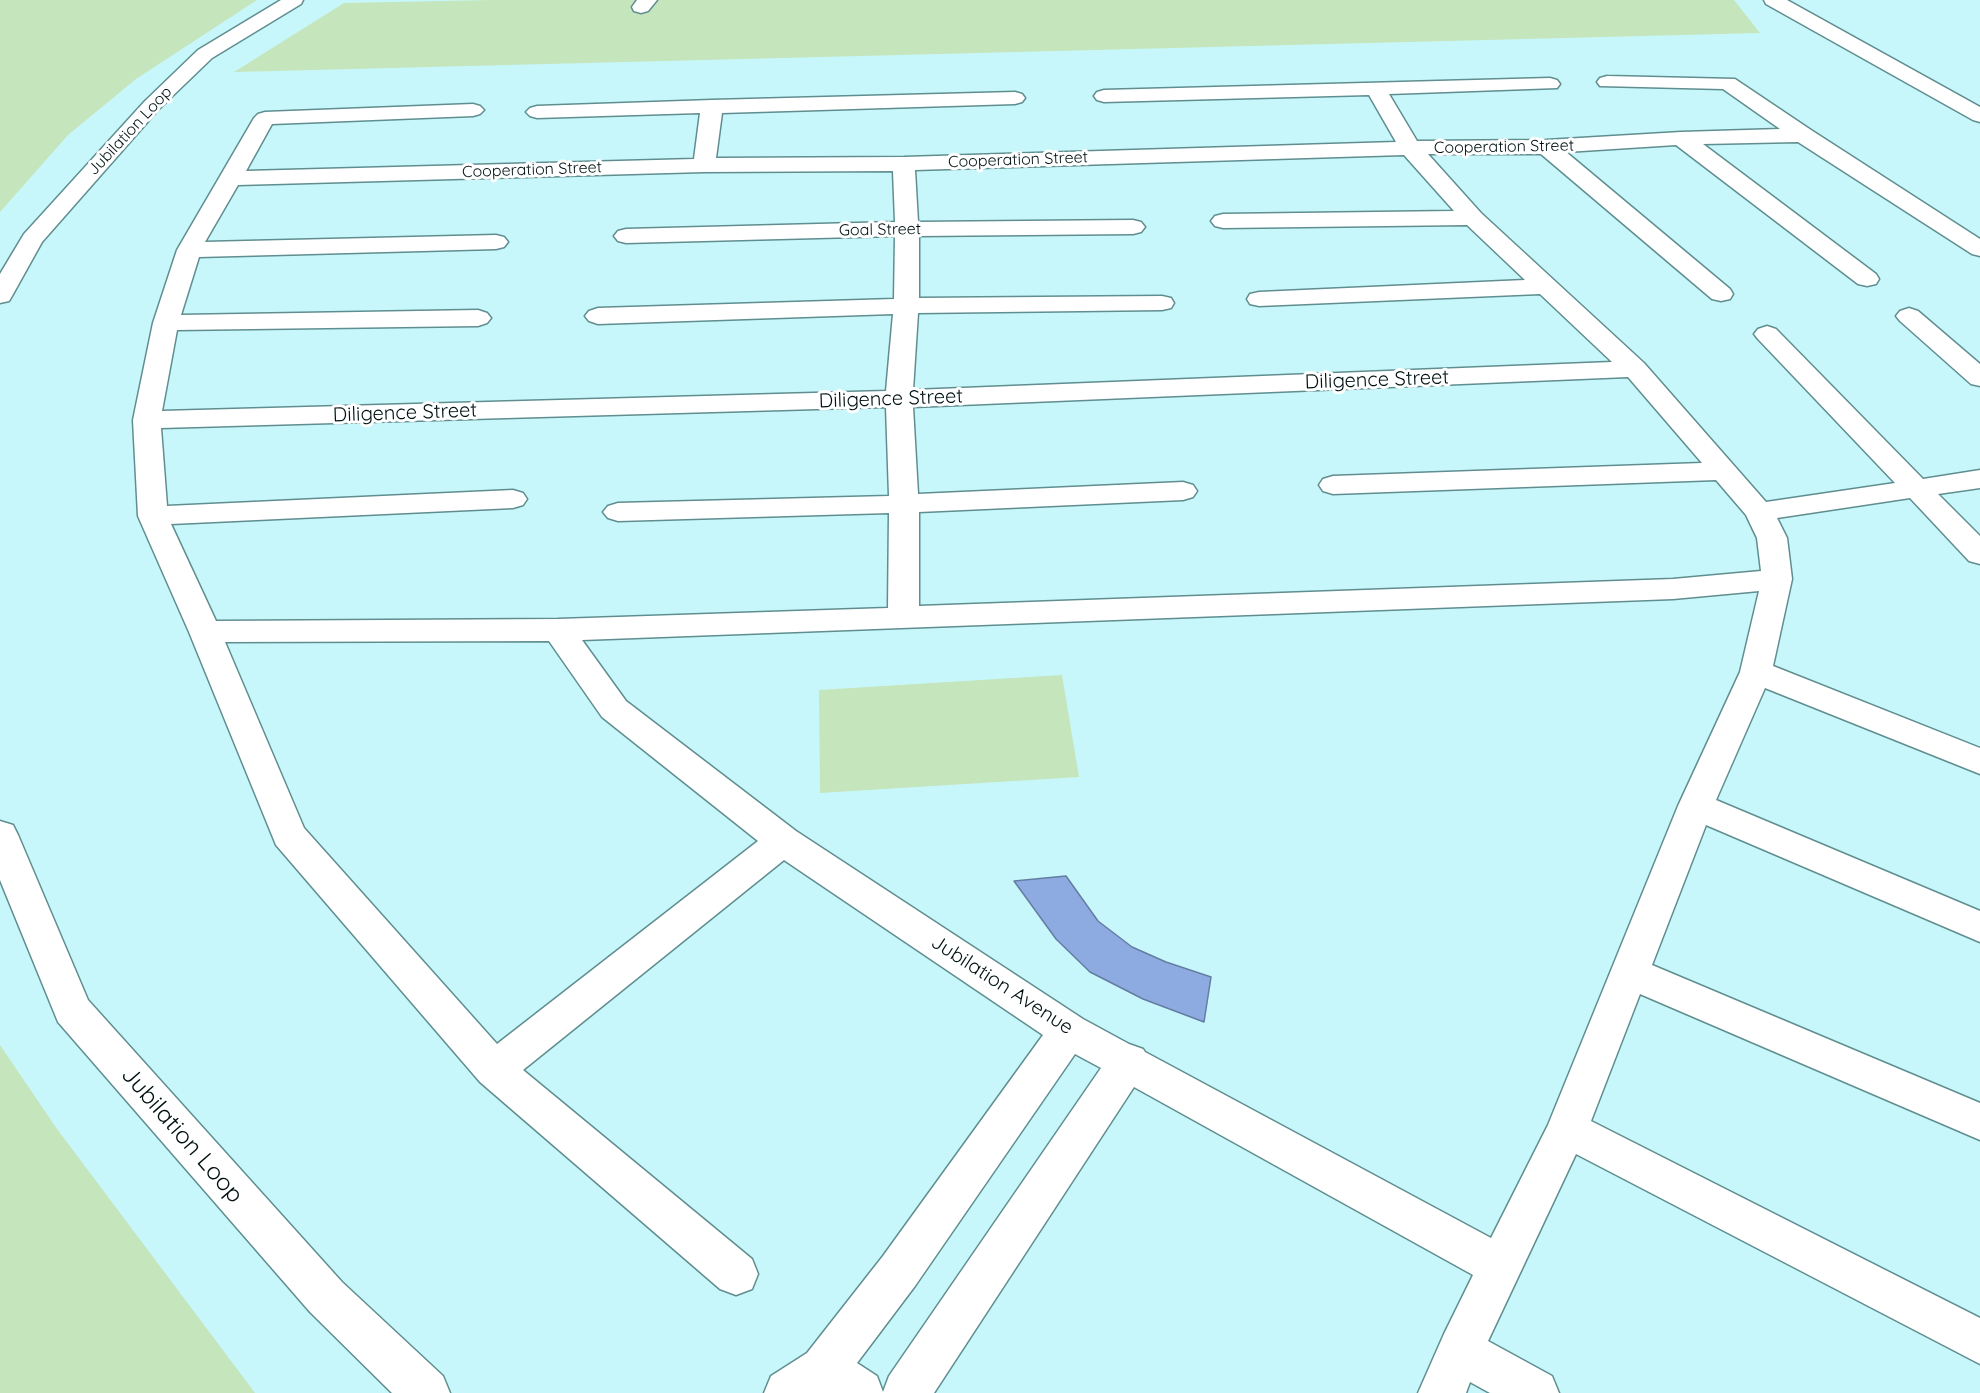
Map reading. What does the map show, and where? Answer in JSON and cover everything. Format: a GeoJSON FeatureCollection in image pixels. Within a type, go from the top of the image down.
{"type":"FeatureCollection","features":[{"type":"Feature","properties":{"kind":"street","name":"Jubilation Loop"},"geometry":{"type":"LineString","coordinates":[[0,296],[32,239],[152,105],[205,54],[294,0]]}},
{"type":"Feature","properties":{"kind":"street"},"geometry":{"type":"LineString","coordinates":[[1773,0],[1980,116]]}},
{"type":"Feature","properties":{"kind":"street"},"geometry":{"type":"LineString","coordinates":[[1607,82],[1728,83],[1803,135],[1980,249]]}},
{"type":"Feature","properties":{"kind":"street"},"geometry":{"type":"LineString","coordinates":[[1104,96],[1550,84]]}},
{"type":"Feature","properties":{"kind":"street"},"geometry":{"type":"LineString","coordinates":[[1376,90],[1410,148],[1473,218],[1635,369],[1759,512],[1773,538],[1777,579],[1756,672],[1696,806],[1567,1129],[1460,1350],[1442,1393]]}},
{"type":"Feature","properties":{"kind":"street"},"geometry":{"type":"LineString","coordinates":[[537,112],[1015,98]]}},
{"type":"Feature","properties":{"kind":"street"},"geometry":{"type":"LineString","coordinates":[[704,165],[712,106]]}},
{"type":"Feature","properties":{"kind":"street"},"geometry":{"type":"LineString","coordinates":[[473,110],[265,118],[189,250],[166,323],[147,420],[153,516],[205,632],[289,835],[494,1070],[736,1274]]}},
{"type":"Feature","properties":{"kind":"street","name":"Cooperation Street"},"geometry":{"type":"LineString","coordinates":[[232,178],[704,165],[904,164],[1410,148],[1546,147],[1681,138],[1803,135]]}},
{"type":"Feature","properties":{"kind":"street"},"geometry":{"type":"LineString","coordinates":[[1681,138],[1867,279]]}},
{"type":"Feature","properties":{"kind":"street"},"geometry":{"type":"LineString","coordinates":[[1546,147],[1721,294]]}},
{"type":"Feature","properties":{"kind":"street"},"geometry":{"type":"LineString","coordinates":[[903,618],[904,504],[899,399],[906,306],[907,229],[904,164]]}},
{"type":"Feature","properties":{"kind":"street"},"geometry":{"type":"LineString","coordinates":[[1223,221],[1473,218]]}},
{"type":"Feature","properties":{"kind":"street","name":"Goal Street"},"geometry":{"type":"LineString","coordinates":[[626,236],[907,229],[1133,227]]}},
{"type":"Feature","properties":{"kind":"street"},"geometry":{"type":"LineString","coordinates":[[189,250],[496,242]]}},
{"type":"Feature","properties":{"kind":"street"},"geometry":{"type":"LineString","coordinates":[[1259,299],[1545,286]]}},
{"type":"Feature","properties":{"kind":"street"},"geometry":{"type":"LineString","coordinates":[[598,316],[906,306],[1162,303]]}},
{"type":"Feature","properties":{"kind":"street"},"geometry":{"type":"LineString","coordinates":[[1909,316],[1980,378]]}},
{"type":"Feature","properties":{"kind":"street"},"geometry":{"type":"LineString","coordinates":[[166,323],[478,318]]}},
{"type":"Feature","properties":{"kind":"street"},"geometry":{"type":"LineString","coordinates":[[1767,334],[1980,554]]}},
{"type":"Feature","properties":{"kind":"street","name":"Diligence Street"},"geometry":{"type":"LineString","coordinates":[[147,420],[899,399],[1635,369]]}},
{"type":"Feature","properties":{"kind":"street"},"geometry":{"type":"LineString","coordinates":[[1333,485],[1723,471]]}},
{"type":"Feature","properties":{"kind":"street"},"geometry":{"type":"LineString","coordinates":[[1759,512],[1980,479]]}},
{"type":"Feature","properties":{"kind":"street"},"geometry":{"type":"LineString","coordinates":[[618,512],[904,504],[1183,491]]}},
{"type":"Feature","properties":{"kind":"street"},"geometry":{"type":"LineString","coordinates":[[153,516],[513,499]]}},
{"type":"Feature","properties":{"kind":"street"},"geometry":{"type":"LineString","coordinates":[[205,632],[558,630],[1673,589],[1777,579]]}},
{"type":"Feature","properties":{"kind":"street","name":"Jubilation Avenue"},"geometry":{"type":"LineString","coordinates":[[558,630],[614,709],[783,841],[1070,1031],[1502,1267]]}},
{"type":"Feature","properties":{"kind":"street"},"geometry":{"type":"LineString","coordinates":[[1756,672],[1980,762]]}},
{"type":"Feature","properties":{"kind":"street"},"geometry":{"type":"LineString","coordinates":[[1696,806],[1980,927]]}},
{"type":"Feature","properties":{"kind":"street","name":"Jubilation Loop"},"geometry":{"type":"LineString","coordinates":[[0,835],[72,1010],[326,1297],[426,1393]]}},
{"type":"Feature","properties":{"kind":"street"},"geometry":{"type":"LineString","coordinates":[[494,1070],[783,841]]}},
{"type":"Feature","properties":{"kind":"street"},"geometry":{"type":"LineString","coordinates":[[1629,972],[1980,1122]]}},
{"type":"Feature","properties":{"kind":"street"},"geometry":{"type":"LineString","coordinates":[[824,1385],[899,1271],[1070,1031]]}},
{"type":"Feature","properties":{"kind":"street"},"geometry":{"type":"LineString","coordinates":[[906,1393],[1128,1061]]}},
{"type":"Feature","properties":{"kind":"street"},"geometry":{"type":"LineString","coordinates":[[1567,1129],[1980,1342]]}},
{"type":"Feature","properties":{"kind":"street"},"geometry":{"type":"LineString","coordinates":[[1460,1350],[1535,1393]]}},
{"type":"Feature","properties":{"kind":"green space"},"geometry":{"type":"Polygon","coordinates":[[[0,0],[257,0],[136,79],[68,135],[0,212],[0,0]]]}},
{"type":"Feature","properties":{"kind":"green space"},"geometry":{"type":"Polygon","coordinates":[[[492,0],[1734,0],[1760,33],[234,72],[344,3],[492,0]]]}},
{"type":"Feature","properties":{"kind":"green space"},"geometry":{"type":"Polygon","coordinates":[[[1062,675],[1079,777],[820,793],[819,690],[1062,675]]]}},
{"type":"Feature","properties":{"kind":"green space"},"geometry":{"type":"Polygon","coordinates":[[[0,1045],[57,1129],[255,1393],[0,1393],[0,1045]]]}},
{"type":"Feature","properties":{"kind":"water"},"geometry":{"type":"Polygon","coordinates":[[[1066,876],[1098,921],[1132,947],[1166,962],[1211,977],[1204,1022],[1143,999],[1090,972],[1056,939],[1014,881],[1066,876]]]}}]}
